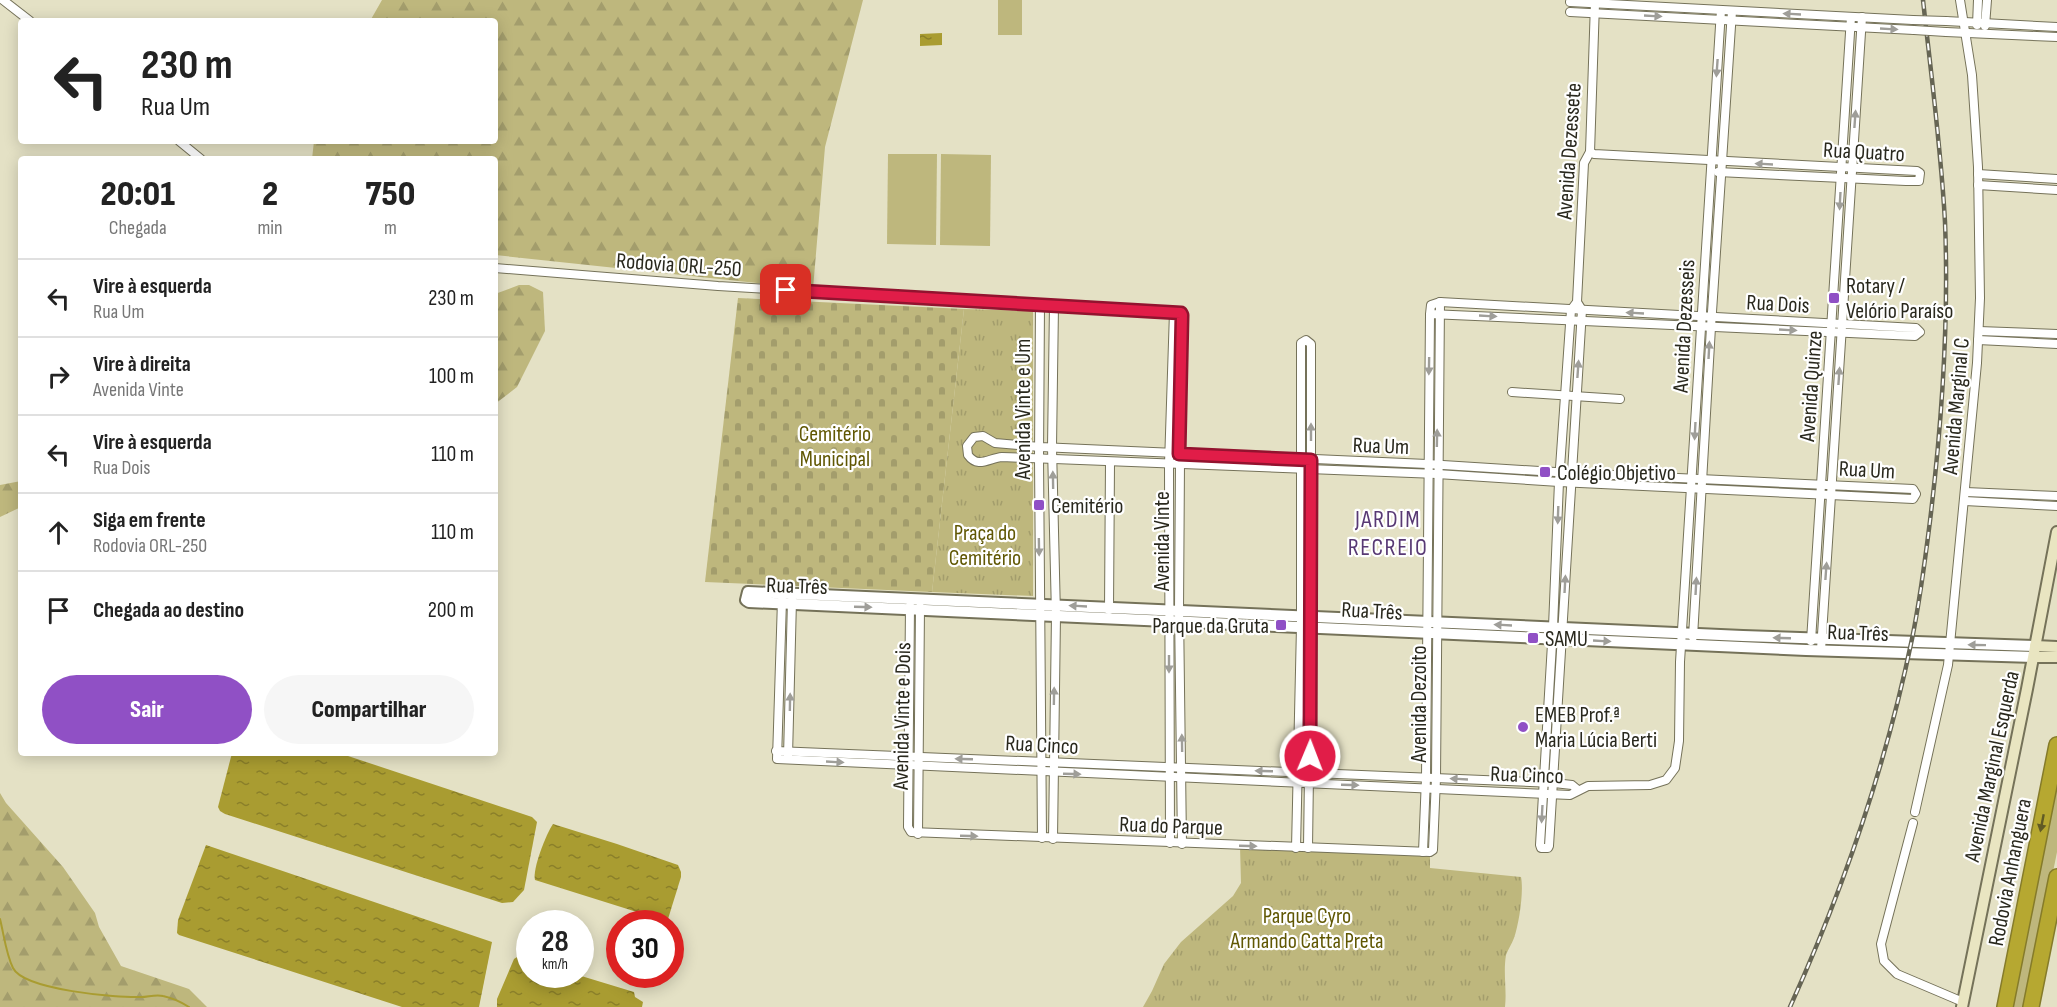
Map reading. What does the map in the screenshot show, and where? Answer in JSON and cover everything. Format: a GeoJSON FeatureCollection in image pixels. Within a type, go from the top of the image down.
{"type":"FeatureCollection","features":[{"type":"Feature","properties":{"kind":"highway","name":"Rodovia Anhanguera"},"geometry":{"type":"LineString","coordinates":[[2005,1007],[2057,745]]}},
{"type":"Feature","properties":{"kind":"highway"},"geometry":{"type":"LineString","coordinates":[[2031,1007],[2057,877]]}},
{"type":"Feature","properties":{"kind":"main road","name":"Avenida Marginal Esquerda"},"geometry":{"type":"LineString","coordinates":[[1963,1004],[2035,652],[2057,532]]}},
{"type":"Feature","properties":{"kind":"main road","name":"Rua Três"},"geometry":{"type":"LineString","coordinates":[[2035,652],[2054,652]]}},
{"type":"Feature","properties":{"kind":"street"},"geometry":{"type":"LineString","coordinates":[[3,0],[26,18]]}},
{"type":"Feature","properties":{"kind":"street","name":"Avenida Marginal C"},"geometry":{"type":"LineString","coordinates":[[1915,812],[1950,649],[1979,335],[1978,174],[1972,75],[1960,0]]}},
{"type":"Feature","properties":{"kind":"street"},"geometry":{"type":"LineString","coordinates":[[1978,0],[1981,34]]}},
{"type":"Feature","properties":{"kind":"street"},"geometry":{"type":"LineString","coordinates":[[1981,23],[1987,0]]}},
{"type":"Feature","properties":{"kind":"street"},"geometry":{"type":"LineString","coordinates":[[1570,2],[2057,27]]}},
{"type":"Feature","properties":{"kind":"street","name":"Avenida Dezessete"},"geometry":{"type":"LineString","coordinates":[[1577,302],[1584,163],[1590,152],[1594,3]]}},
{"type":"Feature","properties":{"kind":"street"},"geometry":{"type":"LineString","coordinates":[[1604,4],[1604,14]]}},
{"type":"Feature","properties":{"kind":"street","name":"Avenida Dezesseis"},"geometry":{"type":"LineString","coordinates":[[1688,639],[1692,479],[1721,10]]}},
{"type":"Feature","properties":{"kind":"street","name":"Avenida Dezesseis"},"geometry":{"type":"LineString","coordinates":[[1688,639],[1702,489],[1710,327],[1732,11]]}},
{"type":"Feature","properties":{"kind":"street"},"geometry":{"type":"LineString","coordinates":[[1570,12],[2057,37]]}},
{"type":"Feature","properties":{"kind":"street","name":"Avenida Quinze"},"geometry":{"type":"LineString","coordinates":[[1816,645],[1821,485],[1851,17]]}},
{"type":"Feature","properties":{"kind":"street","name":"Avenida Quinze"},"geometry":{"type":"LineString","coordinates":[[1816,645],[1832,486],[1862,17]]}},
{"type":"Feature","properties":{"kind":"street"},"geometry":{"type":"LineString","coordinates":[[183,144],[197,156]]}},
{"type":"Feature","properties":{"kind":"street","name":"Rua Quatro"},"geometry":{"type":"LineString","coordinates":[[1590,152],[1920,173],[1919,181],[1906,181],[1711,172]]}},
{"type":"Feature","properties":{"kind":"street"},"geometry":{"type":"LineString","coordinates":[[1906,171],[1906,181]]}},
{"type":"Feature","properties":{"kind":"street"},"geometry":{"type":"LineString","coordinates":[[1978,174],[2057,179]]}},
{"type":"Feature","properties":{"kind":"street"},"geometry":{"type":"LineString","coordinates":[[1978,185],[2057,190]]}},
{"type":"Feature","properties":{"kind":"street","name":"Rodovia ORL-250"},"geometry":{"type":"LineString","coordinates":[[498,268],[718,286],[1040,304]]}},
{"type":"Feature","properties":{"kind":"street"},"geometry":{"type":"LineString","coordinates":[[1430,310],[1432,303],[1440,302]]}},
{"type":"Feature","properties":{"kind":"street","name":"Rua Dois"},"geometry":{"type":"LineString","coordinates":[[1440,302],[1712,317],[1832,328]]}},
{"type":"Feature","properties":{"kind":"street","name":"Avenida Dezoito"},"geometry":{"type":"LineString","coordinates":[[1430,310],[1426,587],[1431,627],[1436,682],[1436,788],[1433,850],[1427,852],[1426,682],[1431,627],[1437,588],[1440,302]]}},
{"type":"Feature","properties":{"kind":"street"},"geometry":{"type":"LineString","coordinates":[[1577,302],[1571,310],[1559,482],[1557,633],[1554,794],[1550,846],[1545,848],[1540,845],[1543,793],[1544,783],[1557,633],[1570,483],[1571,473],[1582,310],[1577,302]]}},
{"type":"Feature","properties":{"kind":"street"},"geometry":{"type":"LineString","coordinates":[[1040,304],[1176,312]]}},
{"type":"Feature","properties":{"kind":"street","name":"Avenida Vinte e Um"},"geometry":{"type":"LineString","coordinates":[[1040,304],[1042,838]]}},
{"type":"Feature","properties":{"kind":"street","name":"Avenida Vinte e Um"},"geometry":{"type":"LineString","coordinates":[[1053,839],[1054,305]]}},
{"type":"Feature","properties":{"kind":"street","name":"Rua Dois"},"geometry":{"type":"LineString","coordinates":[[1430,310],[1439,314],[1710,327],[1916,328],[1920,332],[1915,336],[1842,328]]}},
{"type":"Feature","properties":{"kind":"street","name":"Avenida Vinte"},"geometry":{"type":"LineString","coordinates":[[1170,843],[1169,767],[1174,615],[1179,465],[1182,315],[1176,312],[1169,464],[1174,615],[1182,768],[1182,844]]}},
{"type":"Feature","properties":{"kind":"street"},"geometry":{"type":"LineString","coordinates":[[1979,335],[2057,334]]}},
{"type":"Feature","properties":{"kind":"street"},"geometry":{"type":"LineString","coordinates":[[1979,335],[2057,344]]}},
{"type":"Feature","properties":{"kind":"street"},"geometry":{"type":"LineString","coordinates":[[1306,460],[1311,344],[1306,340],[1301,343],[1306,460],[1306,621],[1310,723],[1308,848]]}},
{"type":"Feature","properties":{"kind":"street"},"geometry":{"type":"LineString","coordinates":[[1512,392],[1620,399]]}},
{"type":"Feature","properties":{"kind":"street","name":"Rua Um"},"geometry":{"type":"LineString","coordinates":[[979,436],[986,437],[995,443],[1053,447],[1913,489],[1916,494],[1913,499],[1570,483],[1437,474],[1039,458],[1002,457],[978,463],[971,459],[966,448],[969,441],[979,436]]}},
{"type":"Feature","properties":{"kind":"street"},"geometry":{"type":"LineString","coordinates":[[1109,612],[1110,462]]}},
{"type":"Feature","properties":{"kind":"street"},"geometry":{"type":"LineString","coordinates":[[1966,492],[2057,496]]}},
{"type":"Feature","properties":{"kind":"street"},"geometry":{"type":"LineString","coordinates":[[1965,501],[2057,506]]}},
{"type":"Feature","properties":{"kind":"street"},"geometry":{"type":"LineString","coordinates":[[1426,587],[1437,588]]}},
{"type":"Feature","properties":{"kind":"street"},"geometry":{"type":"LineString","coordinates":[[787,599],[788,756]]}},
{"type":"Feature","properties":{"kind":"street","name":"Rua Três"},"geometry":{"type":"LineString","coordinates":[[787,599],[1816,645],[2035,652]]}},
{"type":"Feature","properties":{"kind":"street","name":"Rua Cinco"},"geometry":{"type":"LineString","coordinates":[[787,599],[776,755],[788,756],[909,766],[1053,773],[1570,795],[1578,790],[1572,785],[1554,783],[1299,772],[909,756],[788,756]]}},
{"type":"Feature","properties":{"kind":"street","name":"Avenida Vinte e Dois"},"geometry":{"type":"LineString","coordinates":[[915,604],[908,827],[915,833]]}},
{"type":"Feature","properties":{"kind":"street","name":"Avenida Vinte e Dois"},"geometry":{"type":"LineString","coordinates":[[915,604],[918,757],[915,833]]}},
{"type":"Feature","properties":{"kind":"street"},"geometry":{"type":"LineString","coordinates":[[1296,848],[1306,621]]}},
{"type":"Feature","properties":{"kind":"street"},"geometry":{"type":"LineString","coordinates":[[1578,790],[1588,786],[1650,785],[1666,780],[1675,768],[1679,741],[1678,703],[1688,639]]}},
{"type":"Feature","properties":{"kind":"street"},"geometry":{"type":"LineString","coordinates":[[1426,682],[1436,682]]}},
{"type":"Feature","properties":{"kind":"street"},"geometry":{"type":"LineString","coordinates":[[1300,723],[1310,723]]}},
{"type":"Feature","properties":{"kind":"street"},"geometry":{"type":"LineString","coordinates":[[1913,823],[1881,944],[1884,961],[1897,974],[1963,1004]]}},
{"type":"Feature","properties":{"kind":"street","name":"Rua do Parque"},"geometry":{"type":"LineString","coordinates":[[915,833],[1427,852]]}},
{"type":"Feature","properties":{"kind":"green space"},"geometry":{"type":"Polygon","coordinates":[[[382,0],[863,0],[825,147],[813,289],[498,255],[498,156],[312,156],[314,144],[498,144],[498,18],[372,18],[382,0]]]}},
{"type":"Feature","properties":{"kind":"green space"},"geometry":{"type":"Polygon","coordinates":[[[998,0],[1022,0],[1022,35],[998,35],[998,0]]]}},
{"type":"Feature","properties":{"kind":"green space"},"geometry":{"type":"Polygon","coordinates":[[[888,154],[937,154],[936,245],[887,244],[888,154]]]}},
{"type":"Feature","properties":{"kind":"green space"},"geometry":{"type":"Polygon","coordinates":[[[941,154],[991,155],[990,246],[940,245],[941,154]]]}},
{"type":"Feature","properties":{"kind":"green space"},"geometry":{"type":"Polygon","coordinates":[[[519,285],[529,285],[543,292],[545,331],[517,387],[498,402],[498,293],[519,285]]]}},
{"type":"Feature","properties":{"kind":"green space","name":"Cemitério Municipal"},"geometry":{"type":"Polygon","coordinates":[[[738,298],[964,309],[932,592],[705,582],[738,298]]]}},
{"type":"Feature","properties":{"kind":"green space","name":"Praça do Cemitério"},"geometry":{"type":"Polygon","coordinates":[[[964,309],[1033,311],[1033,596],[932,592],[964,309]]]}},
{"type":"Feature","properties":{"kind":"green space"},"geometry":{"type":"Polygon","coordinates":[[[18,482],[18,508],[0,517],[0,485],[18,482]]]}},
{"type":"Feature","properties":{"kind":"green space"},"geometry":{"type":"Polygon","coordinates":[[[2057,769],[2057,852],[2026,1007],[2010,1007],[2057,769]]]}},
{"type":"Feature","properties":{"kind":"green space"},"geometry":{"type":"Polygon","coordinates":[[[0,793],[6,803],[63,867],[95,913],[99,927],[121,966],[189,989],[207,1007],[0,1007],[0,793]]]}},
{"type":"Feature","properties":{"kind":"green space","name":"Parque Cyro Armando Catta Preta"},"geometry":{"type":"Polygon","coordinates":[[[1240,846],[1430,852],[1430,868],[1521,877],[1518,925],[1506,955],[1505,1007],[1143,1007],[1164,964],[1181,942],[1233,896],[1241,883],[1240,846]]]}},
{"type":"Feature","properties":{"kind":"water"},"geometry":{"type":"Polygon","coordinates":[[[942,33],[942,45],[920,46],[920,34],[942,33]]]}},
{"type":"Feature","properties":{"kind":"water"},"geometry":{"type":"Polygon","coordinates":[[[231,756],[348,756],[532,817],[537,822],[524,890],[513,902],[502,903],[225,814],[218,807],[231,756]]]}},
{"type":"Feature","properties":{"kind":"water"},"geometry":{"type":"Polygon","coordinates":[[[553,824],[678,865],[681,877],[671,910],[631,910],[535,880],[540,852],[553,824]]]}},
{"type":"Feature","properties":{"kind":"water"},"geometry":{"type":"Polygon","coordinates":[[[206,845],[492,942],[479,1007],[402,1007],[179,935],[177,933],[178,920],[206,845]]]}},
{"type":"Feature","properties":{"kind":"water"},"geometry":{"type":"Polygon","coordinates":[[[516,958],[516,988],[594,988],[594,980],[606,984],[606,988],[621,988],[634,992],[635,997],[643,1002],[642,1007],[497,1007],[497,999],[516,958]]]}},
{"type":"Feature","properties":{"kind":"waterway"},"geometry":{"type":"LineString","coordinates":[[0,919],[11,963],[21,976],[52,987],[93,994],[129,997],[160,995],[189,1007]]}},
{"type":"Feature","properties":{"kind":"railway"},"geometry":{"type":"LineString","coordinates":[[1790,1007],[1828,918],[1876,780],[1912,639],[1926,551],[1941,409],[1946,259],[1941,166],[1923,0]]}},
{"type":"Feature","properties":{"kind":"place","name":"Rotary / Velório Paraíso"},"geometry":{"type":"Point","coordinates":[1834,298]}},
{"type":"Feature","properties":{"kind":"place","name":"Colégio Objetivo"},"geometry":{"type":"Point","coordinates":[1545,472]}},
{"type":"Feature","properties":{"kind":"place","name":"Cemitério"},"geometry":{"type":"Point","coordinates":[1039,505]}},
{"type":"Feature","properties":{"kind":"place","name":"Parque da Gruta"},"geometry":{"type":"Point","coordinates":[1281,625]}},
{"type":"Feature","properties":{"kind":"place","name":"SAMU"},"geometry":{"type":"Point","coordinates":[1533,638]}},
{"type":"Feature","properties":{"kind":"place","name":"EMEB Prof.ª Maria Lúcia Berti"},"geometry":{"type":"Point","coordinates":[1523,727]}},
{"type":"Feature","properties":{"kind":"district","name":"JARDIM RECREIO"},"geometry":{"type":"Point","coordinates":[1388,533]}},
{"type":"Feature","properties":{"kind":"route"},"geometry":{"type":"LineString","coordinates":[[786,290],[1181,313],[1179,454],[1311,460],[1310,756]]}}]}
